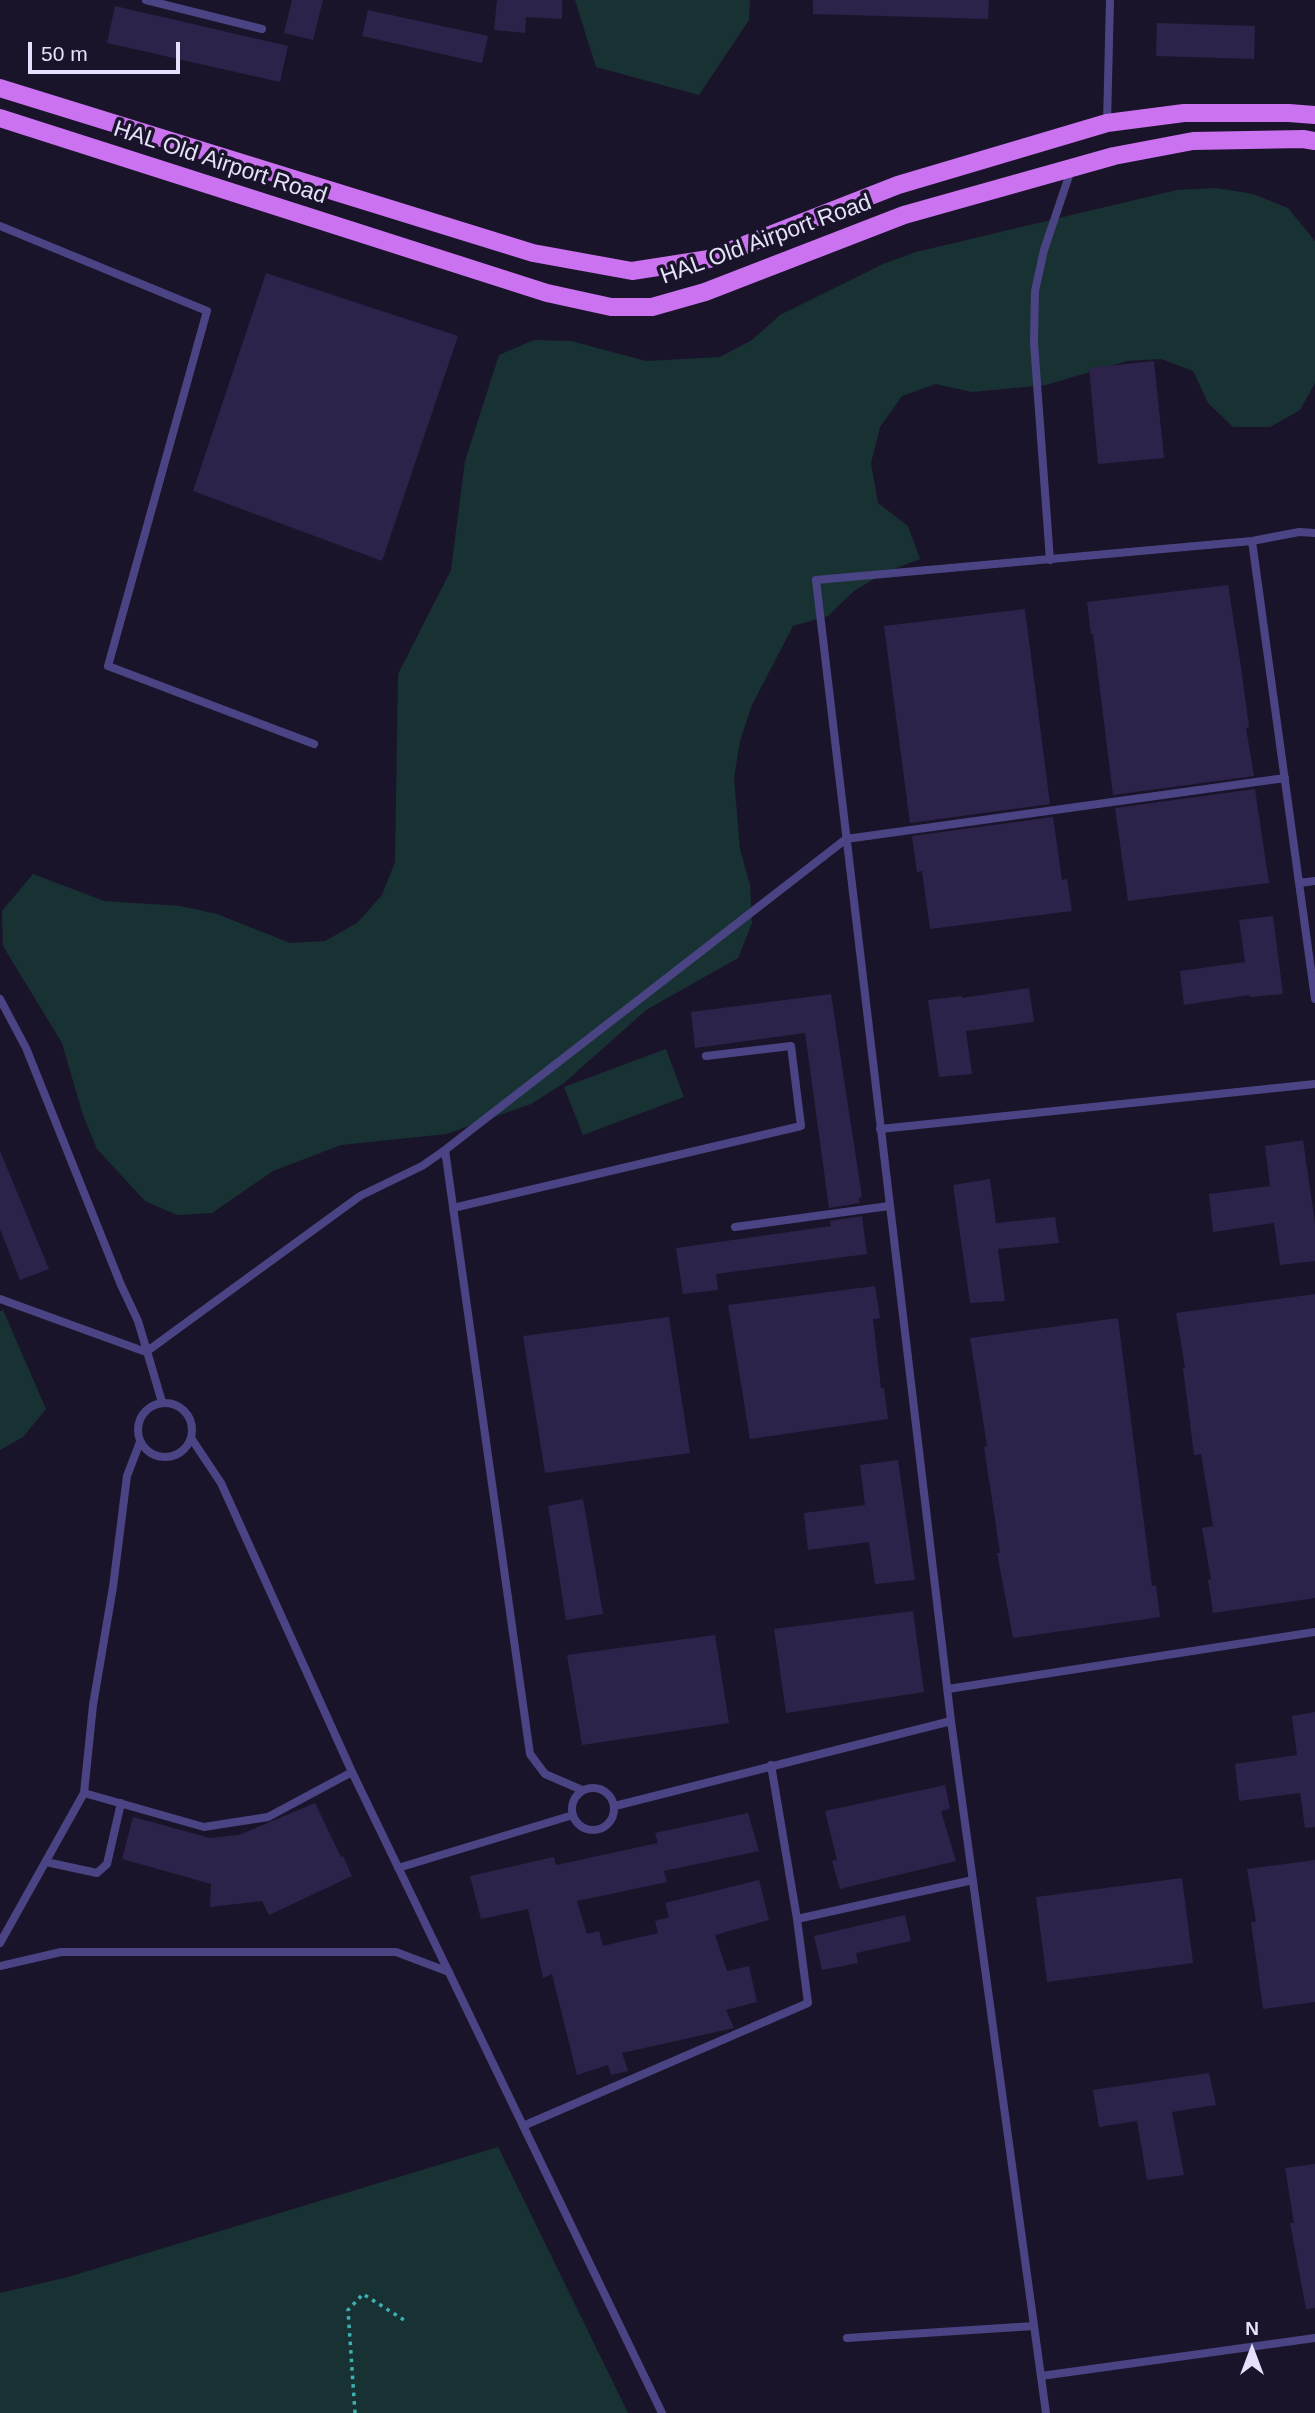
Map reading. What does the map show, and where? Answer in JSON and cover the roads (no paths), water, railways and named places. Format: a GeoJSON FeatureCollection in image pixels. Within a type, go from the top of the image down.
{"type":"FeatureCollection","features":[{"type":"Feature","properties":{"kind":"main road","name":"HAL Old Airport Road"},"geometry":{"type":"LineString","coordinates":[[0,88],[533,253],[632,271],[709,259],[898,185],[1107,123],[1184,113],[1315,115]]}},
{"type":"Feature","properties":{"kind":"main road","name":"HAL Old Airport Road"},"geometry":{"type":"LineString","coordinates":[[0,118],[547,293],[611,307],[652,307],[705,292],[904,215],[1114,156],[1193,141],[1315,141]]}},
{"type":"Feature","properties":{"kind":"lane"},"geometry":{"type":"LineString","coordinates":[[146,0],[262,29]]}},
{"type":"Feature","properties":{"kind":"lane"},"geometry":{"type":"LineString","coordinates":[[1107,123],[1110,0]]}},
{"type":"Feature","properties":{"kind":"lane"},"geometry":{"type":"LineString","coordinates":[[1050,560],[1034,343],[1035,291],[1047,239],[1073,167]]}},
{"type":"Feature","properties":{"kind":"lane"},"geometry":{"type":"LineString","coordinates":[[0,226],[206,311],[108,666],[314,744]]}},
{"type":"Feature","properties":{"kind":"lane"},"geometry":{"type":"LineString","coordinates":[[1046,2413],[951,1721],[816,580],[1252,541],[1300,532],[1315,533]]}},
{"type":"Feature","properties":{"kind":"lane"},"geometry":{"type":"LineString","coordinates":[[1252,541],[1315,999]]}},
{"type":"Feature","properties":{"kind":"lane"},"geometry":{"type":"LineString","coordinates":[[146,1352],[360,1196],[422,1166],[445,1150],[846,839],[1285,778]]}},
{"type":"Feature","properties":{"kind":"lane"},"geometry":{"type":"LineString","coordinates":[[1299,883],[1315,881]]}},
{"type":"Feature","properties":{"kind":"lane"},"geometry":{"type":"LineString","coordinates":[[0,999],[26,1048],[138,1321],[162,1402]]}},
{"type":"Feature","properties":{"kind":"lane"},"geometry":{"type":"LineString","coordinates":[[453,1208],[801,1126],[791,1046],[706,1056]]}},
{"type":"Feature","properties":{"kind":"lane"},"geometry":{"type":"LineString","coordinates":[[880,1129],[1315,1084]]}},
{"type":"Feature","properties":{"kind":"lane"},"geometry":{"type":"LineString","coordinates":[[445,1150],[530,1754],[545,1774],[582,1790]]}},
{"type":"Feature","properties":{"kind":"lane"},"geometry":{"type":"LineString","coordinates":[[735,1227],[889,1206]]}},
{"type":"Feature","properties":{"kind":"lane"},"geometry":{"type":"LineString","coordinates":[[0,1299],[146,1352]]}},
{"type":"Feature","properties":{"kind":"lane"},"geometry":{"type":"LineString","coordinates":[[191,1438],[180,1453],[162,1457],[153,1455],[140,1443],[137,1434],[140,1417],[153,1405],[162,1402],[180,1406],[191,1421],[191,1438],[221,1483],[352,1772],[662,2413]]}},
{"type":"Feature","properties":{"kind":"lane"},"geometry":{"type":"LineString","coordinates":[[0,1943],[84,1793],[93,1705],[113,1587],[127,1476],[140,1443]]}},
{"type":"Feature","properties":{"kind":"lane"},"geometry":{"type":"LineString","coordinates":[[948,1689],[1315,1632]]}},
{"type":"Feature","properties":{"kind":"lane"},"geometry":{"type":"LineString","coordinates":[[615,1806],[951,1721]]}},
{"type":"Feature","properties":{"kind":"lane"},"geometry":{"type":"LineString","coordinates":[[523,2126],[808,2003],[771,1765]]}},
{"type":"Feature","properties":{"kind":"lane"},"geometry":{"type":"LineString","coordinates":[[84,1793],[204,1827],[268,1816],[352,1772]]}},
{"type":"Feature","properties":{"kind":"lane"},"geometry":{"type":"LineString","coordinates":[[588,1788],[602,1789],[608,1793],[615,1806],[612,1819],[594,1830],[581,1826],[573,1815],[573,1801],[582,1790],[588,1788]]}},
{"type":"Feature","properties":{"kind":"lane"},"geometry":{"type":"LineString","coordinates":[[46,1862],[97,1873],[107,1864],[121,1803]]}},
{"type":"Feature","properties":{"kind":"lane"},"geometry":{"type":"LineString","coordinates":[[398,1868],[573,1815]]}},
{"type":"Feature","properties":{"kind":"lane"},"geometry":{"type":"LineString","coordinates":[[797,1919],[973,1880]]}},
{"type":"Feature","properties":{"kind":"lane"},"geometry":{"type":"LineString","coordinates":[[0,1966],[61,1952],[396,1952],[449,1972]]}},
{"type":"Feature","properties":{"kind":"lane"},"geometry":{"type":"LineString","coordinates":[[847,2338],[1034,2326]]}},
{"type":"Feature","properties":{"kind":"lane"},"geometry":{"type":"LineString","coordinates":[[1041,2376],[1315,2338]]}}]}
